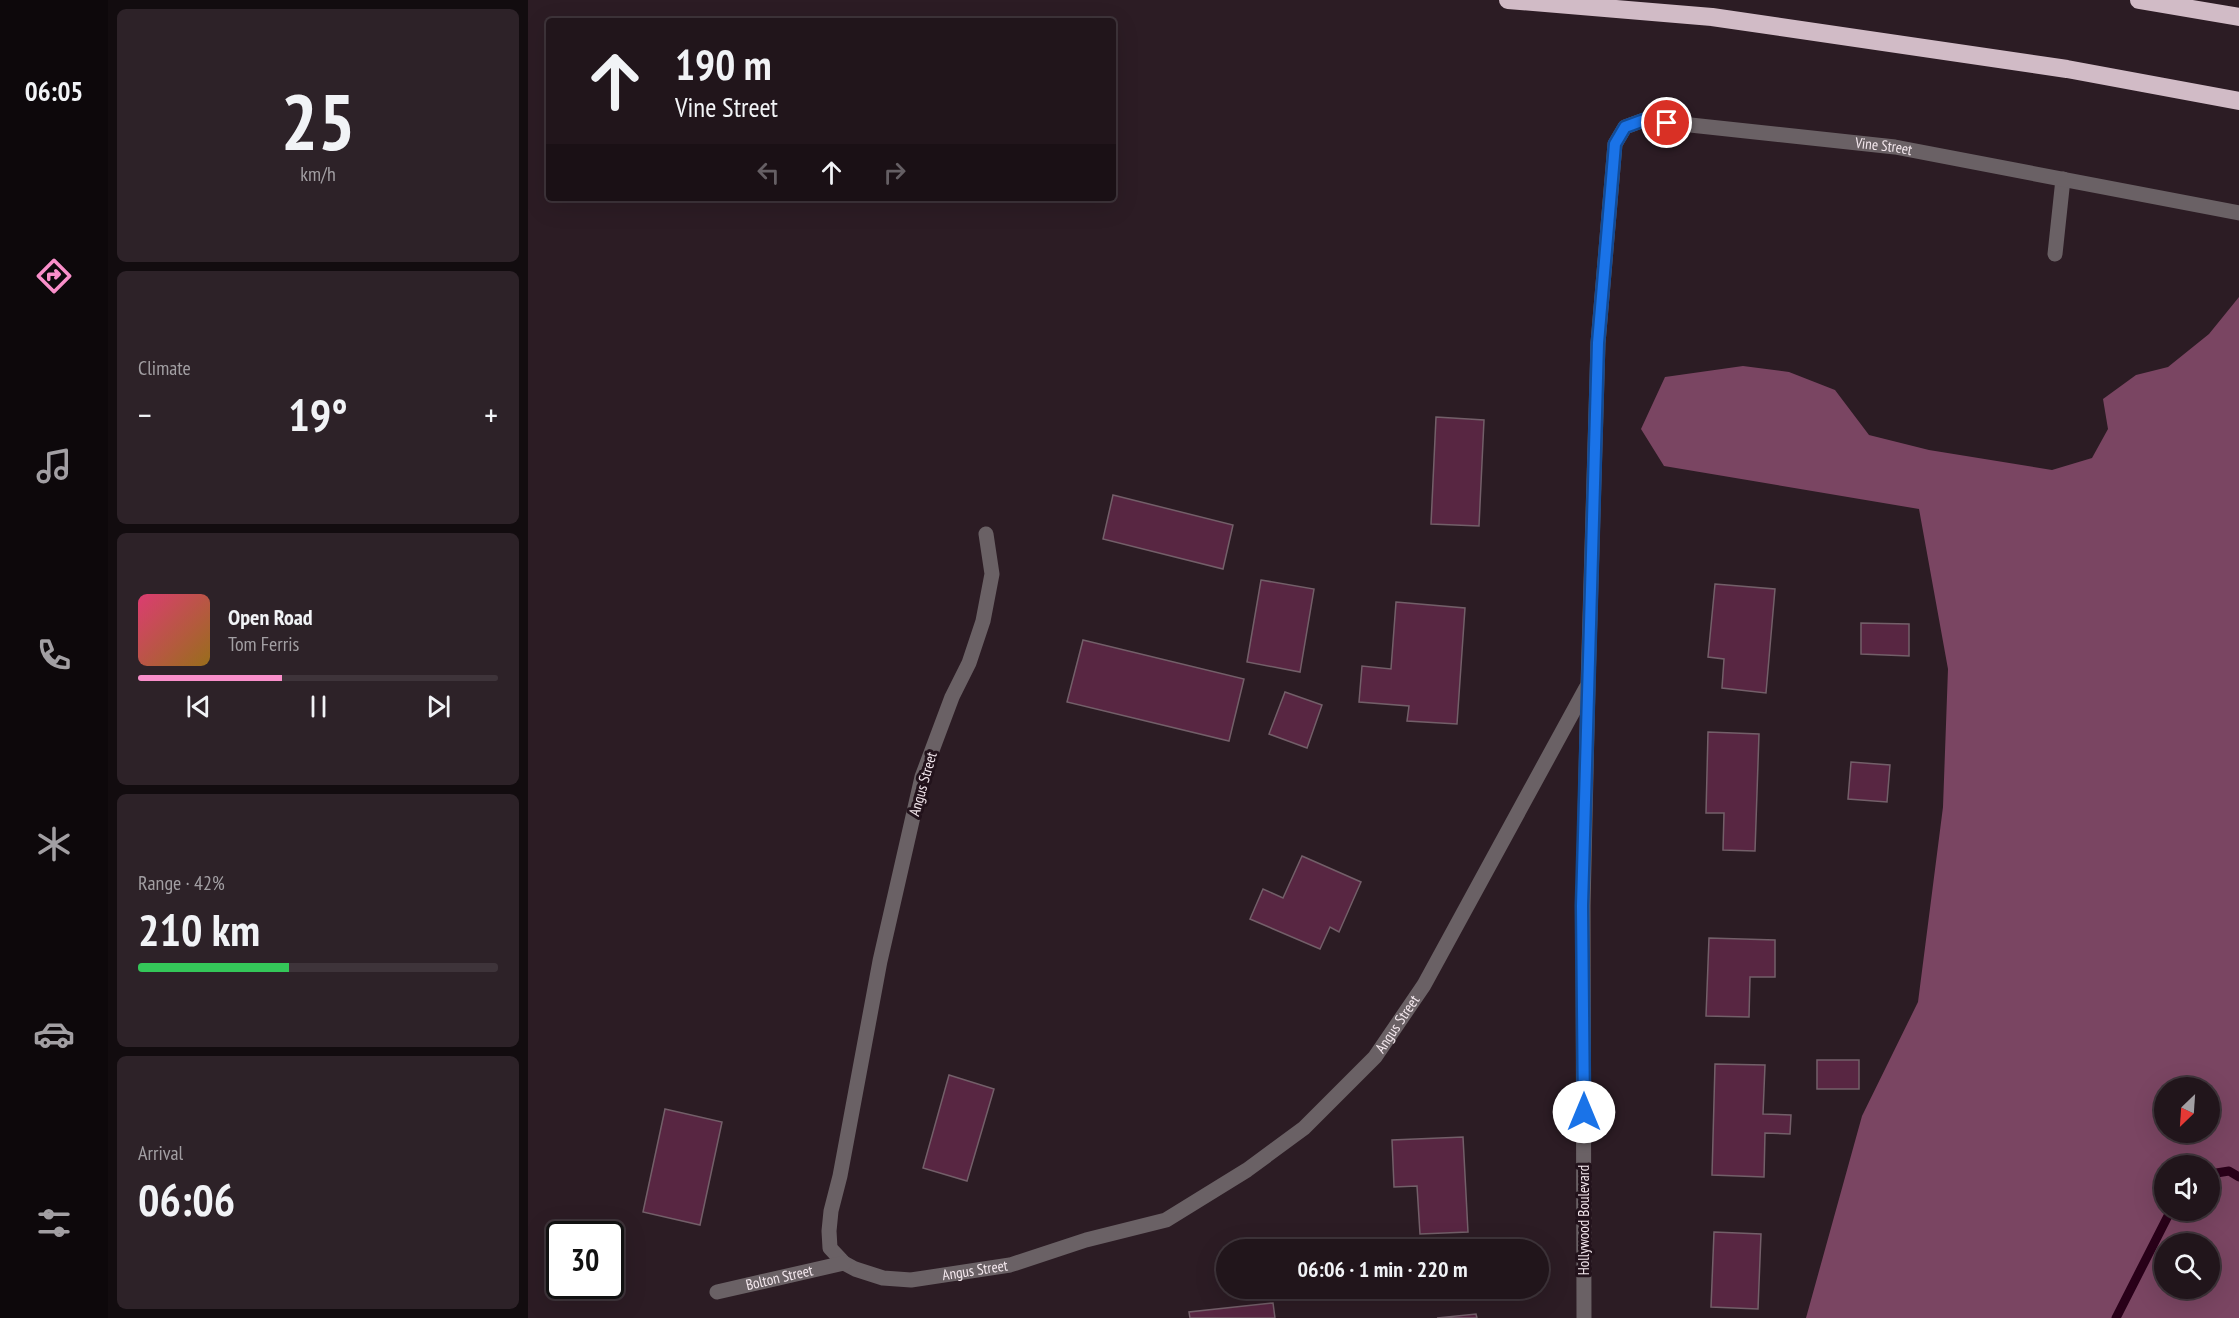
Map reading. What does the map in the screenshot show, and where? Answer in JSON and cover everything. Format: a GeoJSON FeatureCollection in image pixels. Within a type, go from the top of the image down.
{"type":"FeatureCollection","features":[{"type":"Feature","properties":{"kind":"highway"},"geometry":{"type":"LineString","coordinates":[[1508,0],[1746,21],[2067,69],[2239,101]]}},
{"type":"Feature","properties":{"kind":"highway"},"geometry":{"type":"LineString","coordinates":[[2139,0],[2239,17]]}},
{"type":"Feature","properties":{"kind":"street","name":"Vine Street"},"geometry":{"type":"LineString","coordinates":[[1608,223],[1615,144],[1625,127],[1644,120],[1895,147],[2234,212]]}},
{"type":"Feature","properties":{"kind":"street"},"geometry":{"type":"LineString","coordinates":[[2055,254],[2063,179]]}},
{"type":"Feature","properties":{"kind":"street","name":"Hollywood Boulevard"},"geometry":{"type":"LineString","coordinates":[[1584,1318],[1582,906],[1598,343],[1608,223]]}},
{"type":"Feature","properties":{"kind":"street","name":"Angus Street"},"geometry":{"type":"LineString","coordinates":[[986,534],[992,574],[983,621],[969,663],[952,697],[921,777],[880,961],[840,1176],[831,1211],[830,1248],[844,1263],[883,1278],[911,1280],[1010,1265],[1086,1240],[1166,1220],[1246,1170],[1304,1128],[1376,1057],[1425,985],[1587,685]]}},
{"type":"Feature","properties":{"kind":"street","name":"Bolton Street"},"geometry":{"type":"LineString","coordinates":[[717,1292],[844,1263]]}},
{"type":"Feature","properties":{"kind":"shaded area"},"geometry":{"type":"Polygon","coordinates":[[[2239,297],[2239,1318],[1806,1318],[1862,1116],[1918,1002],[1943,807],[1948,669],[1919,509],[1664,466],[1641,429],[1665,377],[1743,366],[1789,372],[1835,390],[1869,435],[1929,450],[2052,470],[2092,458],[2108,429],[2103,399],[2136,375],[2168,367],[2209,334],[2239,297]]]}},
{"type":"Feature","properties":{"kind":"building"},"geometry":{"type":"Polygon","coordinates":[[[1436,417],[1484,420],[1479,526],[1431,524],[1436,417]]]}},
{"type":"Feature","properties":{"kind":"building"},"geometry":{"type":"Polygon","coordinates":[[[1113,495],[1233,525],[1223,569],[1103,539],[1113,495]]]}},
{"type":"Feature","properties":{"kind":"building"},"geometry":{"type":"Polygon","coordinates":[[[1261,580],[1314,589],[1300,672],[1247,662],[1261,580]]]}},
{"type":"Feature","properties":{"kind":"building"},"geometry":{"type":"Polygon","coordinates":[[[1715,584],[1775,589],[1766,693],[1722,688],[1724,659],[1708,657],[1715,584]]]}},
{"type":"Feature","properties":{"kind":"building"},"geometry":{"type":"Polygon","coordinates":[[[1396,602],[1465,608],[1457,724],[1407,721],[1409,706],[1359,702],[1362,666],[1391,669],[1396,602]]]}},
{"type":"Feature","properties":{"kind":"building"},"geometry":{"type":"Polygon","coordinates":[[[1861,623],[1909,624],[1909,656],[1861,654],[1861,623]]]}},
{"type":"Feature","properties":{"kind":"building"},"geometry":{"type":"Polygon","coordinates":[[[1083,640],[1244,679],[1229,741],[1067,702],[1083,640]]]}},
{"type":"Feature","properties":{"kind":"building"},"geometry":{"type":"Polygon","coordinates":[[[1285,692],[1322,705],[1307,748],[1269,734],[1285,692]]]}},
{"type":"Feature","properties":{"kind":"building"},"geometry":{"type":"Polygon","coordinates":[[[1708,732],[1759,734],[1755,851],[1723,850],[1724,813],[1706,813],[1708,732]]]}},
{"type":"Feature","properties":{"kind":"building"},"geometry":{"type":"Polygon","coordinates":[[[1851,762],[1890,765],[1887,802],[1848,799],[1851,762]]]}},
{"type":"Feature","properties":{"kind":"building"},"geometry":{"type":"Polygon","coordinates":[[[1302,856],[1361,882],[1339,932],[1330,927],[1320,949],[1250,919],[1263,889],[1283,898],[1302,856]]]}},
{"type":"Feature","properties":{"kind":"building"},"geometry":{"type":"Polygon","coordinates":[[[1709,938],[1775,940],[1775,977],[1750,977],[1749,1017],[1706,1016],[1709,938]]]}},
{"type":"Feature","properties":{"kind":"building"},"geometry":{"type":"Polygon","coordinates":[[[1817,1060],[1859,1060],[1859,1089],[1817,1089],[1817,1060]]]}},
{"type":"Feature","properties":{"kind":"building"},"geometry":{"type":"Polygon","coordinates":[[[1715,1064],[1765,1065],[1763,1114],[1791,1115],[1790,1134],[1765,1133],[1764,1177],[1712,1175],[1715,1064]]]}},
{"type":"Feature","properties":{"kind":"building"},"geometry":{"type":"Polygon","coordinates":[[[949,1075],[994,1089],[967,1181],[923,1168],[949,1075]]]}},
{"type":"Feature","properties":{"kind":"building"},"geometry":{"type":"Polygon","coordinates":[[[665,1109],[722,1122],[700,1225],[643,1212],[665,1109]]]}},
{"type":"Feature","properties":{"kind":"building"},"geometry":{"type":"Polygon","coordinates":[[[1463,1137],[1468,1232],[1420,1234],[1417,1186],[1394,1187],[1392,1140],[1463,1137]]]}},
{"type":"Feature","properties":{"kind":"building"},"geometry":{"type":"Polygon","coordinates":[[[1714,1232],[1761,1234],[1758,1309],[1711,1307],[1714,1232]]]}},
{"type":"Feature","properties":{"kind":"building"},"geometry":{"type":"Polygon","coordinates":[[[1273,1303],[1275,1318],[1190,1318],[1189,1312],[1273,1303]]]}},
{"type":"Feature","properties":{"kind":"building"},"geometry":{"type":"Polygon","coordinates":[[[1476,1314],[1477,1318],[1437,1318],[1476,1314]]]}},
{"type":"Feature","properties":{"kind":"waterway"},"geometry":{"type":"LineString","coordinates":[[2220,1172],[2229,1171],[2239,1177]]}},
{"type":"Feature","properties":{"kind":"waterway"},"geometry":{"type":"LineString","coordinates":[[2116,1318],[2165,1221]]}},
{"type":"Feature","properties":{"kind":"route"},"geometry":{"type":"LineString","coordinates":[[1584,1112],[1582,906],[1598,343],[1615,144],[1625,127],[1644,120],[1667,123]]}}]}
